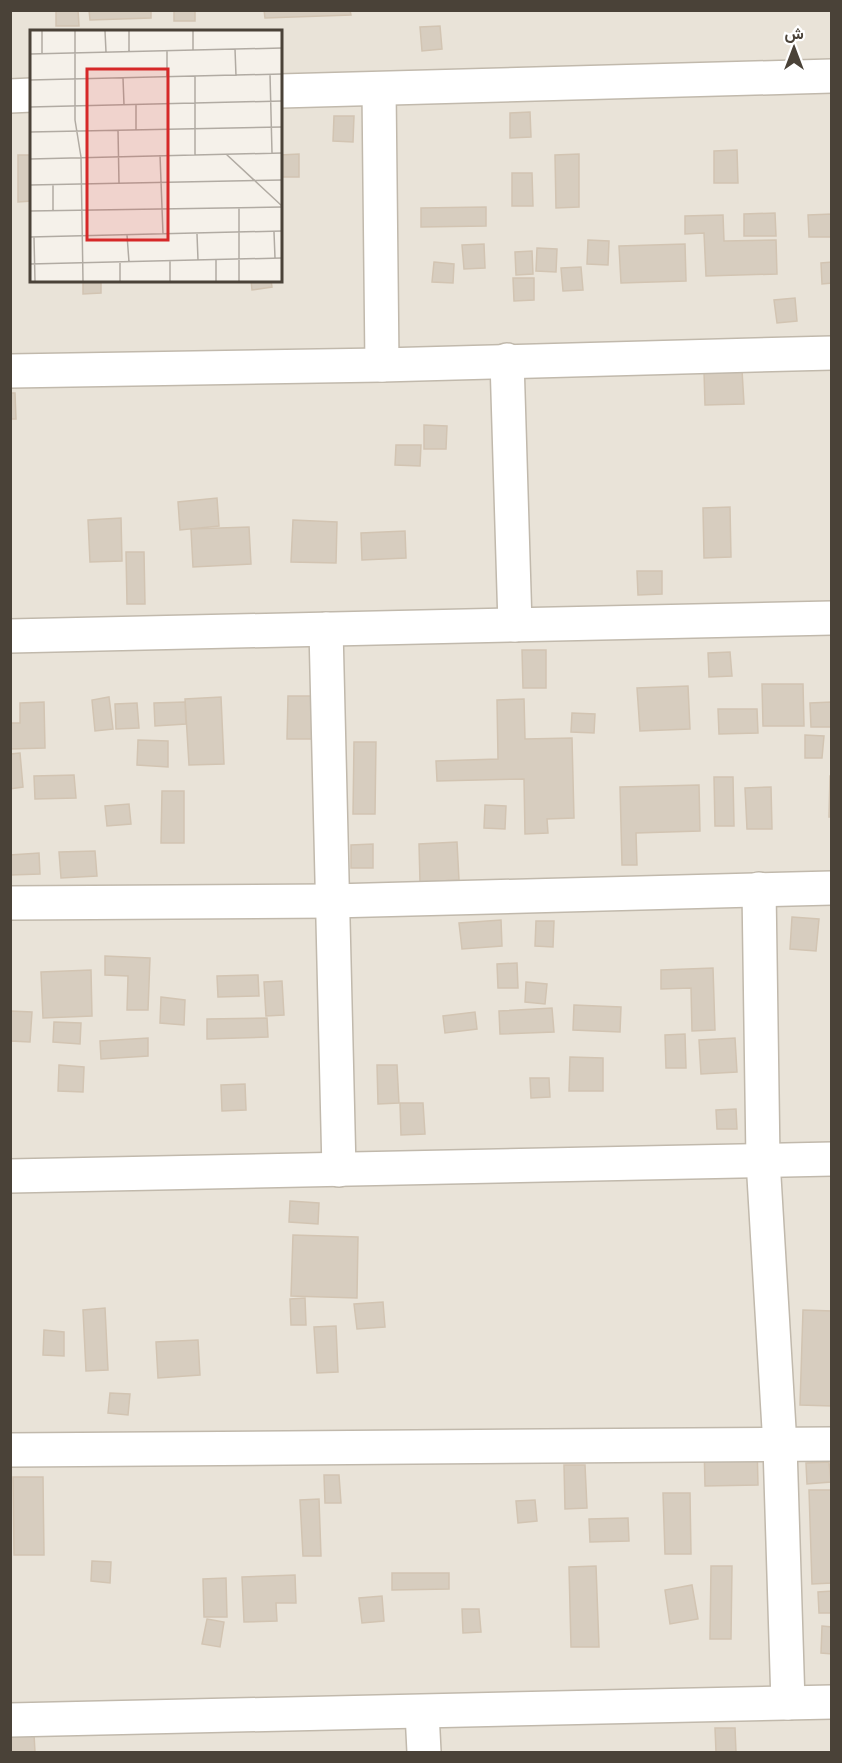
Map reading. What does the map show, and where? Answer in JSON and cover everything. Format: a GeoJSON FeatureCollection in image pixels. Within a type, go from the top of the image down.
{"type":"FeatureCollection","features":[{"type":"Feature","properties":{"kind":"street"},"geometry":{"type":"LineString","coordinates":[[282,91],[831,76]]}},
{"type":"Feature","properties":{"kind":"street"},"geometry":{"type":"LineString","coordinates":[[379,89],[382,365]]}},
{"type":"Feature","properties":{"kind":"street"},"geometry":{"type":"LineString","coordinates":[[10,96],[30,95]]}},
{"type":"Feature","properties":{"kind":"street"},"geometry":{"type":"LineString","coordinates":[[10,371],[382,365],[831,353]]}},
{"type":"Feature","properties":{"kind":"street"},"geometry":{"type":"LineString","coordinates":[[507,360],[514,625]]}},
{"type":"Feature","properties":{"kind":"street"},"geometry":{"type":"LineString","coordinates":[[10,636],[831,618]]}},
{"type":"Feature","properties":{"kind":"street"},"geometry":{"type":"LineString","coordinates":[[326,629],[339,1170]]}},
{"type":"Feature","properties":{"kind":"street"},"geometry":{"type":"LineString","coordinates":[[10,903],[332,901],[831,888]]}},
{"type":"Feature","properties":{"kind":"street"},"geometry":{"type":"LineString","coordinates":[[759,889],[763,1160],[780,1446],[788,1703]]}},
{"type":"Feature","properties":{"kind":"street"},"geometry":{"type":"LineString","coordinates":[[10,1176],[831,1159]]}},
{"type":"Feature","properties":{"kind":"street"},"geometry":{"type":"LineString","coordinates":[[10,1450],[780,1446],[831,1443]]}},
{"type":"Feature","properties":{"kind":"street"},"geometry":{"type":"LineString","coordinates":[[10,1719],[831,1702]]}},
{"type":"Feature","properties":{"kind":"street"},"geometry":{"type":"LineString","coordinates":[[422,1712],[424,1752]]}},
{"type":"Feature","properties":{"kind":"shaded area"},"geometry":{"type":"Polygon","coordinates":[[[11,11],[831,11],[831,1752],[11,1752],[11,11]]]}},
{"type":"Feature","properties":{"kind":"building"},"geometry":{"type":"Polygon","coordinates":[[[56,10],[78,10],[79,26],[56,26],[56,10]]]}},
{"type":"Feature","properties":{"kind":"building"},"geometry":{"type":"Polygon","coordinates":[[[89,10],[151,10],[151,18],[90,20],[89,10]]]}},
{"type":"Feature","properties":{"kind":"building"},"geometry":{"type":"Polygon","coordinates":[[[174,10],[195,10],[195,21],[174,21],[174,10]]]}},
{"type":"Feature","properties":{"kind":"building"},"geometry":{"type":"Polygon","coordinates":[[[264,10],[350,10],[351,15],[265,18],[264,10]]]}},
{"type":"Feature","properties":{"kind":"building"},"geometry":{"type":"Polygon","coordinates":[[[440,26],[442,49],[422,51],[420,27],[440,26]]]}},
{"type":"Feature","properties":{"kind":"building"},"geometry":{"type":"Polygon","coordinates":[[[530,112],[531,137],[510,138],[510,113],[530,112]]]}},
{"type":"Feature","properties":{"kind":"building"},"geometry":{"type":"Polygon","coordinates":[[[334,116],[354,116],[353,142],[333,141],[334,116]]]}},
{"type":"Feature","properties":{"kind":"building"},"geometry":{"type":"Polygon","coordinates":[[[737,150],[738,183],[714,183],[714,151],[737,150]]]}},
{"type":"Feature","properties":{"kind":"building"},"geometry":{"type":"Polygon","coordinates":[[[299,154],[299,177],[282,177],[282,155],[299,154]]]}},
{"type":"Feature","properties":{"kind":"building"},"geometry":{"type":"Polygon","coordinates":[[[579,154],[579,207],[556,208],[555,155],[579,154]]]}},
{"type":"Feature","properties":{"kind":"building"},"geometry":{"type":"Polygon","coordinates":[[[18,155],[30,155],[30,201],[18,202],[18,155]]]}},
{"type":"Feature","properties":{"kind":"building"},"geometry":{"type":"Polygon","coordinates":[[[512,173],[532,173],[533,206],[512,206],[512,173]]]}},
{"type":"Feature","properties":{"kind":"building"},"geometry":{"type":"Polygon","coordinates":[[[486,207],[486,226],[421,227],[421,208],[486,207]]]}},
{"type":"Feature","properties":{"kind":"building"},"geometry":{"type":"Polygon","coordinates":[[[775,213],[776,236],[744,236],[744,214],[775,213]]]}},
{"type":"Feature","properties":{"kind":"building"},"geometry":{"type":"Polygon","coordinates":[[[832,214],[832,237],[809,237],[808,215],[832,214]]]}},
{"type":"Feature","properties":{"kind":"building"},"geometry":{"type":"Polygon","coordinates":[[[723,215],[724,241],[776,240],[777,274],[706,276],[704,233],[685,234],[685,216],[723,215]]]}},
{"type":"Feature","properties":{"kind":"building"},"geometry":{"type":"Polygon","coordinates":[[[588,240],[609,241],[608,265],[587,264],[588,240]]]}},
{"type":"Feature","properties":{"kind":"building"},"geometry":{"type":"Polygon","coordinates":[[[484,244],[485,268],[464,269],[462,245],[484,244]]]}},
{"type":"Feature","properties":{"kind":"building"},"geometry":{"type":"Polygon","coordinates":[[[685,244],[686,281],[621,283],[619,246],[685,244]]]}},
{"type":"Feature","properties":{"kind":"building"},"geometry":{"type":"Polygon","coordinates":[[[537,248],[557,249],[556,272],[536,271],[537,248]]]}},
{"type":"Feature","properties":{"kind":"building"},"geometry":{"type":"Polygon","coordinates":[[[532,251],[533,274],[516,275],[515,252],[532,251]]]}},
{"type":"Feature","properties":{"kind":"building"},"geometry":{"type":"Polygon","coordinates":[[[434,262],[454,264],[453,283],[432,282],[434,262]]]}},
{"type":"Feature","properties":{"kind":"building"},"geometry":{"type":"Polygon","coordinates":[[[832,262],[832,283],[822,284],[821,263],[832,262]]]}},
{"type":"Feature","properties":{"kind":"building"},"geometry":{"type":"Polygon","coordinates":[[[581,267],[583,290],[563,291],[561,268],[581,267]]]}},
{"type":"Feature","properties":{"kind":"building"},"geometry":{"type":"Polygon","coordinates":[[[513,278],[534,278],[534,300],[514,301],[513,278]]]}},
{"type":"Feature","properties":{"kind":"building"},"geometry":{"type":"Polygon","coordinates":[[[83,282],[101,282],[101,293],[83,294],[83,282]]]}},
{"type":"Feature","properties":{"kind":"building"},"geometry":{"type":"Polygon","coordinates":[[[251,282],[271,282],[272,287],[252,290],[251,282]]]}},
{"type":"Feature","properties":{"kind":"building"},"geometry":{"type":"Polygon","coordinates":[[[795,298],[797,321],[777,323],[774,300],[795,298]]]}},
{"type":"Feature","properties":{"kind":"building"},"geometry":{"type":"Polygon","coordinates":[[[742,370],[744,404],[705,405],[704,371],[742,370]]]}},
{"type":"Feature","properties":{"kind":"building"},"geometry":{"type":"Polygon","coordinates":[[[10,393],[15,393],[16,419],[10,419],[10,393]]]}},
{"type":"Feature","properties":{"kind":"building"},"geometry":{"type":"Polygon","coordinates":[[[424,425],[447,426],[446,449],[424,449],[424,425]]]}},
{"type":"Feature","properties":{"kind":"building"},"geometry":{"type":"Polygon","coordinates":[[[396,445],[421,445],[420,466],[395,465],[396,445]]]}},
{"type":"Feature","properties":{"kind":"building"},"geometry":{"type":"Polygon","coordinates":[[[217,498],[219,526],[180,530],[178,502],[217,498]]]}},
{"type":"Feature","properties":{"kind":"building"},"geometry":{"type":"Polygon","coordinates":[[[730,507],[731,557],[704,558],[703,508],[730,507]]]}},
{"type":"Feature","properties":{"kind":"building"},"geometry":{"type":"Polygon","coordinates":[[[121,518],[122,561],[90,562],[88,520],[121,518]]]}},
{"type":"Feature","properties":{"kind":"building"},"geometry":{"type":"Polygon","coordinates":[[[293,520],[337,522],[336,563],[291,562],[293,520]]]}},
{"type":"Feature","properties":{"kind":"building"},"geometry":{"type":"Polygon","coordinates":[[[249,527],[251,564],[193,567],[191,529],[249,527]]]}},
{"type":"Feature","properties":{"kind":"building"},"geometry":{"type":"Polygon","coordinates":[[[405,531],[406,558],[362,560],[361,533],[405,531]]]}},
{"type":"Feature","properties":{"kind":"building"},"geometry":{"type":"Polygon","coordinates":[[[126,552],[144,552],[145,604],[127,604],[126,552]]]}},
{"type":"Feature","properties":{"kind":"building"},"geometry":{"type":"Polygon","coordinates":[[[637,571],[662,571],[662,594],[638,595],[637,571]]]}},
{"type":"Feature","properties":{"kind":"building"},"geometry":{"type":"Polygon","coordinates":[[[522,650],[546,650],[546,688],[523,688],[522,650]]]}},
{"type":"Feature","properties":{"kind":"building"},"geometry":{"type":"Polygon","coordinates":[[[730,652],[732,676],[709,677],[708,653],[730,652]]]}},
{"type":"Feature","properties":{"kind":"building"},"geometry":{"type":"Polygon","coordinates":[[[762,684],[803,684],[804,726],[763,726],[762,684]]]}},
{"type":"Feature","properties":{"kind":"building"},"geometry":{"type":"Polygon","coordinates":[[[688,686],[690,729],[640,731],[637,688],[688,686]]]}},
{"type":"Feature","properties":{"kind":"building"},"geometry":{"type":"Polygon","coordinates":[[[288,696],[316,696],[315,739],[287,739],[288,696]]]}},
{"type":"Feature","properties":{"kind":"building"},"geometry":{"type":"Polygon","coordinates":[[[109,697],[113,729],[95,731],[92,700],[109,697]]]}},
{"type":"Feature","properties":{"kind":"building"},"geometry":{"type":"Polygon","coordinates":[[[221,697],[224,764],[189,765],[185,699],[221,697]]]}},
{"type":"Feature","properties":{"kind":"building"},"geometry":{"type":"Polygon","coordinates":[[[524,699],[525,739],[572,738],[574,818],[547,819],[548,833],[525,834],[524,779],[437,781],[436,761],[498,759],[497,700],[524,699]]]}},
{"type":"Feature","properties":{"kind":"building"},"geometry":{"type":"Polygon","coordinates":[[[44,702],[45,748],[10,749],[10,723],[20,723],[20,703],[44,702]]]}},
{"type":"Feature","properties":{"kind":"building"},"geometry":{"type":"Polygon","coordinates":[[[185,702],[186,724],[155,726],[154,703],[185,702]]]}},
{"type":"Feature","properties":{"kind":"building"},"geometry":{"type":"Polygon","coordinates":[[[832,702],[832,727],[811,727],[810,703],[832,702]]]}},
{"type":"Feature","properties":{"kind":"building"},"geometry":{"type":"Polygon","coordinates":[[[137,703],[139,728],[116,729],[115,704],[137,703]]]}},
{"type":"Feature","properties":{"kind":"building"},"geometry":{"type":"Polygon","coordinates":[[[718,709],[757,709],[758,733],[719,734],[718,709]]]}},
{"type":"Feature","properties":{"kind":"building"},"geometry":{"type":"Polygon","coordinates":[[[572,713],[595,714],[594,733],[571,732],[572,713]]]}},
{"type":"Feature","properties":{"kind":"building"},"geometry":{"type":"Polygon","coordinates":[[[805,735],[824,736],[822,758],[805,758],[805,735]]]}},
{"type":"Feature","properties":{"kind":"building"},"geometry":{"type":"Polygon","coordinates":[[[138,740],[168,741],[168,767],[137,765],[138,740]]]}},
{"type":"Feature","properties":{"kind":"building"},"geometry":{"type":"Polygon","coordinates":[[[354,742],[376,742],[375,814],[353,814],[354,742]]]}},
{"type":"Feature","properties":{"kind":"building"},"geometry":{"type":"Polygon","coordinates":[[[20,753],[23,787],[10,789],[10,754],[20,753]]]}},
{"type":"Feature","properties":{"kind":"building"},"geometry":{"type":"Polygon","coordinates":[[[74,775],[76,798],[35,799],[34,776],[74,775]]]}},
{"type":"Feature","properties":{"kind":"building"},"geometry":{"type":"Polygon","coordinates":[[[830,776],[832,776],[832,817],[829,817],[830,776]]]}},
{"type":"Feature","properties":{"kind":"building"},"geometry":{"type":"Polygon","coordinates":[[[714,777],[733,777],[734,826],[715,826],[714,777]]]}},
{"type":"Feature","properties":{"kind":"building"},"geometry":{"type":"Polygon","coordinates":[[[699,785],[700,831],[636,833],[637,865],[622,865],[620,787],[699,785]]]}},
{"type":"Feature","properties":{"kind":"building"},"geometry":{"type":"Polygon","coordinates":[[[771,787],[772,829],[747,829],[745,788],[771,787]]]}},
{"type":"Feature","properties":{"kind":"building"},"geometry":{"type":"Polygon","coordinates":[[[162,791],[184,791],[184,843],[161,843],[162,791]]]}},
{"type":"Feature","properties":{"kind":"building"},"geometry":{"type":"Polygon","coordinates":[[[129,804],[131,824],[107,826],[105,806],[129,804]]]}},
{"type":"Feature","properties":{"kind":"building"},"geometry":{"type":"Polygon","coordinates":[[[485,805],[506,806],[505,829],[484,828],[485,805]]]}},
{"type":"Feature","properties":{"kind":"building"},"geometry":{"type":"Polygon","coordinates":[[[457,842],[459,880],[420,882],[419,844],[457,842]]]}},
{"type":"Feature","properties":{"kind":"building"},"geometry":{"type":"Polygon","coordinates":[[[373,844],[373,868],[351,868],[351,845],[373,844]]]}},
{"type":"Feature","properties":{"kind":"building"},"geometry":{"type":"Polygon","coordinates":[[[95,851],[97,876],[61,878],[59,852],[95,851]]]}},
{"type":"Feature","properties":{"kind":"building"},"geometry":{"type":"Polygon","coordinates":[[[39,853],[40,874],[10,875],[10,855],[39,853]]]}},
{"type":"Feature","properties":{"kind":"building"},"geometry":{"type":"Polygon","coordinates":[[[792,917],[819,919],[816,951],[790,949],[792,917]]]}},
{"type":"Feature","properties":{"kind":"building"},"geometry":{"type":"Polygon","coordinates":[[[501,920],[502,946],[462,949],[459,923],[501,920]]]}},
{"type":"Feature","properties":{"kind":"building"},"geometry":{"type":"Polygon","coordinates":[[[536,921],[554,921],[553,947],[535,946],[536,921]]]}},
{"type":"Feature","properties":{"kind":"building"},"geometry":{"type":"Polygon","coordinates":[[[105,956],[150,958],[148,1010],[127,1010],[128,976],[105,975],[105,956]]]}},
{"type":"Feature","properties":{"kind":"building"},"geometry":{"type":"Polygon","coordinates":[[[517,963],[518,988],[498,988],[497,964],[517,963]]]}},
{"type":"Feature","properties":{"kind":"building"},"geometry":{"type":"Polygon","coordinates":[[[713,968],[715,1030],[692,1031],[691,988],[661,989],[661,970],[713,968]]]}},
{"type":"Feature","properties":{"kind":"building"},"geometry":{"type":"Polygon","coordinates":[[[91,970],[92,1016],[43,1018],[41,972],[91,970]]]}},
{"type":"Feature","properties":{"kind":"building"},"geometry":{"type":"Polygon","coordinates":[[[258,975],[259,996],[218,997],[217,976],[258,975]]]}},
{"type":"Feature","properties":{"kind":"building"},"geometry":{"type":"Polygon","coordinates":[[[282,981],[284,1015],[266,1016],[264,982],[282,981]]]}},
{"type":"Feature","properties":{"kind":"building"},"geometry":{"type":"Polygon","coordinates":[[[526,982],[547,984],[545,1004],[525,1002],[526,982]]]}},
{"type":"Feature","properties":{"kind":"building"},"geometry":{"type":"Polygon","coordinates":[[[161,997],[185,1000],[184,1025],[160,1023],[161,997]]]}},
{"type":"Feature","properties":{"kind":"building"},"geometry":{"type":"Polygon","coordinates":[[[574,1005],[621,1007],[620,1032],[573,1030],[574,1005]]]}},
{"type":"Feature","properties":{"kind":"building"},"geometry":{"type":"Polygon","coordinates":[[[552,1008],[554,1032],[500,1034],[499,1011],[552,1008]]]}},
{"type":"Feature","properties":{"kind":"building"},"geometry":{"type":"Polygon","coordinates":[[[10,1011],[32,1012],[30,1042],[10,1041],[10,1011]]]}},
{"type":"Feature","properties":{"kind":"building"},"geometry":{"type":"Polygon","coordinates":[[[475,1012],[477,1029],[445,1033],[443,1016],[475,1012]]]}},
{"type":"Feature","properties":{"kind":"building"},"geometry":{"type":"Polygon","coordinates":[[[267,1018],[268,1037],[207,1039],[207,1019],[267,1018]]]}},
{"type":"Feature","properties":{"kind":"building"},"geometry":{"type":"Polygon","coordinates":[[[54,1022],[81,1023],[80,1044],[53,1042],[54,1022]]]}},
{"type":"Feature","properties":{"kind":"building"},"geometry":{"type":"Polygon","coordinates":[[[685,1034],[686,1068],[666,1068],[665,1035],[685,1034]]]}},
{"type":"Feature","properties":{"kind":"building"},"geometry":{"type":"Polygon","coordinates":[[[148,1038],[148,1056],[101,1059],[100,1041],[148,1038]]]}},
{"type":"Feature","properties":{"kind":"building"},"geometry":{"type":"Polygon","coordinates":[[[735,1038],[737,1072],[701,1074],[699,1040],[735,1038]]]}},
{"type":"Feature","properties":{"kind":"building"},"geometry":{"type":"Polygon","coordinates":[[[570,1057],[603,1058],[603,1091],[569,1091],[570,1057]]]}},
{"type":"Feature","properties":{"kind":"building"},"geometry":{"type":"Polygon","coordinates":[[[59,1065],[84,1067],[83,1092],[58,1091],[59,1065]]]}},
{"type":"Feature","properties":{"kind":"building"},"geometry":{"type":"Polygon","coordinates":[[[377,1065],[397,1065],[399,1103],[378,1104],[377,1065]]]}},
{"type":"Feature","properties":{"kind":"building"},"geometry":{"type":"Polygon","coordinates":[[[530,1078],[549,1078],[550,1097],[531,1098],[530,1078]]]}},
{"type":"Feature","properties":{"kind":"building"},"geometry":{"type":"Polygon","coordinates":[[[245,1084],[246,1110],[222,1111],[221,1085],[245,1084]]]}},
{"type":"Feature","properties":{"kind":"building"},"geometry":{"type":"Polygon","coordinates":[[[400,1103],[423,1103],[425,1134],[401,1135],[400,1103]]]}},
{"type":"Feature","properties":{"kind":"building"},"geometry":{"type":"Polygon","coordinates":[[[736,1109],[737,1129],[717,1129],[716,1110],[736,1109]]]}},
{"type":"Feature","properties":{"kind":"building"},"geometry":{"type":"Polygon","coordinates":[[[290,1201],[319,1203],[318,1224],[289,1222],[290,1201]]]}},
{"type":"Feature","properties":{"kind":"building"},"geometry":{"type":"Polygon","coordinates":[[[293,1235],[358,1237],[357,1298],[291,1296],[293,1235]]]}},
{"type":"Feature","properties":{"kind":"building"},"geometry":{"type":"Polygon","coordinates":[[[305,1298],[306,1325],[291,1325],[290,1299],[305,1298]]]}},
{"type":"Feature","properties":{"kind":"building"},"geometry":{"type":"Polygon","coordinates":[[[383,1302],[385,1327],[357,1329],[354,1304],[383,1302]]]}},
{"type":"Feature","properties":{"kind":"building"},"geometry":{"type":"Polygon","coordinates":[[[105,1308],[108,1370],[86,1371],[83,1310],[105,1308]]]}},
{"type":"Feature","properties":{"kind":"building"},"geometry":{"type":"Polygon","coordinates":[[[803,1310],[832,1311],[832,1406],[800,1405],[803,1310]]]}},
{"type":"Feature","properties":{"kind":"building"},"geometry":{"type":"Polygon","coordinates":[[[336,1326],[338,1372],[317,1373],[314,1327],[336,1326]]]}},
{"type":"Feature","properties":{"kind":"building"},"geometry":{"type":"Polygon","coordinates":[[[44,1330],[64,1332],[64,1356],[43,1355],[44,1330]]]}},
{"type":"Feature","properties":{"kind":"building"},"geometry":{"type":"Polygon","coordinates":[[[198,1340],[200,1375],[158,1378],[156,1342],[198,1340]]]}},
{"type":"Feature","properties":{"kind":"building"},"geometry":{"type":"Polygon","coordinates":[[[110,1393],[130,1394],[128,1415],[108,1413],[110,1393]]]}},
{"type":"Feature","properties":{"kind":"building"},"geometry":{"type":"Polygon","coordinates":[[[757,1443],[758,1485],[705,1486],[704,1444],[757,1443]]]}},
{"type":"Feature","properties":{"kind":"building"},"geometry":{"type":"Polygon","coordinates":[[[829,1462],[831,1482],[807,1484],[806,1463],[829,1462]]]}},
{"type":"Feature","properties":{"kind":"building"},"geometry":{"type":"Polygon","coordinates":[[[564,1465],[585,1465],[587,1508],[565,1509],[564,1465]]]}},
{"type":"Feature","properties":{"kind":"building"},"geometry":{"type":"Polygon","coordinates":[[[324,1475],[339,1475],[341,1503],[325,1503],[324,1475]]]}},
{"type":"Feature","properties":{"kind":"building"},"geometry":{"type":"Polygon","coordinates":[[[13,1477],[43,1477],[44,1555],[14,1555],[13,1477]]]}},
{"type":"Feature","properties":{"kind":"building"},"geometry":{"type":"Polygon","coordinates":[[[809,1490],[832,1490],[832,1583],[812,1584],[809,1490]]]}},
{"type":"Feature","properties":{"kind":"building"},"geometry":{"type":"Polygon","coordinates":[[[663,1493],[690,1493],[691,1554],[665,1554],[663,1493]]]}},
{"type":"Feature","properties":{"kind":"building"},"geometry":{"type":"Polygon","coordinates":[[[319,1499],[321,1556],[303,1556],[300,1500],[319,1499]]]}},
{"type":"Feature","properties":{"kind":"building"},"geometry":{"type":"Polygon","coordinates":[[[535,1500],[537,1521],[518,1523],[516,1501],[535,1500]]]}},
{"type":"Feature","properties":{"kind":"building"},"geometry":{"type":"Polygon","coordinates":[[[628,1518],[629,1541],[590,1542],[589,1519],[628,1518]]]}},
{"type":"Feature","properties":{"kind":"building"},"geometry":{"type":"Polygon","coordinates":[[[92,1561],[111,1562],[110,1583],[91,1581],[92,1561]]]}},
{"type":"Feature","properties":{"kind":"building"},"geometry":{"type":"Polygon","coordinates":[[[596,1566],[599,1647],[571,1647],[569,1567],[596,1566]]]}},
{"type":"Feature","properties":{"kind":"building"},"geometry":{"type":"Polygon","coordinates":[[[711,1566],[732,1566],[731,1639],[710,1639],[711,1566]]]}},
{"type":"Feature","properties":{"kind":"building"},"geometry":{"type":"Polygon","coordinates":[[[392,1573],[449,1573],[449,1589],[392,1590],[392,1573]]]}},
{"type":"Feature","properties":{"kind":"building"},"geometry":{"type":"Polygon","coordinates":[[[295,1575],[296,1603],[276,1603],[277,1621],[244,1622],[242,1577],[295,1575]]]}},
{"type":"Feature","properties":{"kind":"building"},"geometry":{"type":"Polygon","coordinates":[[[226,1578],[227,1617],[204,1617],[203,1579],[226,1578]]]}},
{"type":"Feature","properties":{"kind":"building"},"geometry":{"type":"Polygon","coordinates":[[[692,1585],[698,1619],[670,1624],[665,1590],[692,1585]]]}},
{"type":"Feature","properties":{"kind":"building"},"geometry":{"type":"Polygon","coordinates":[[[832,1591],[832,1613],[819,1613],[818,1592],[832,1591]]]}},
{"type":"Feature","properties":{"kind":"building"},"geometry":{"type":"Polygon","coordinates":[[[382,1596],[384,1621],[362,1623],[359,1598],[382,1596]]]}},
{"type":"Feature","properties":{"kind":"building"},"geometry":{"type":"Polygon","coordinates":[[[462,1609],[479,1609],[481,1632],[463,1633],[462,1609]]]}},
{"type":"Feature","properties":{"kind":"building"},"geometry":{"type":"Polygon","coordinates":[[[207,1619],[224,1622],[220,1647],[202,1644],[207,1619]]]}},
{"type":"Feature","properties":{"kind":"building"},"geometry":{"type":"Polygon","coordinates":[[[822,1626],[832,1627],[832,1654],[821,1653],[822,1626]]]}},
{"type":"Feature","properties":{"kind":"building"},"geometry":{"type":"Polygon","coordinates":[[[715,1728],[735,1728],[736,1752],[716,1752],[715,1728]]]}},
{"type":"Feature","properties":{"kind":"building"},"geometry":{"type":"Polygon","coordinates":[[[34,1734],[35,1752],[10,1752],[10,1735],[34,1734]]]}}]}
